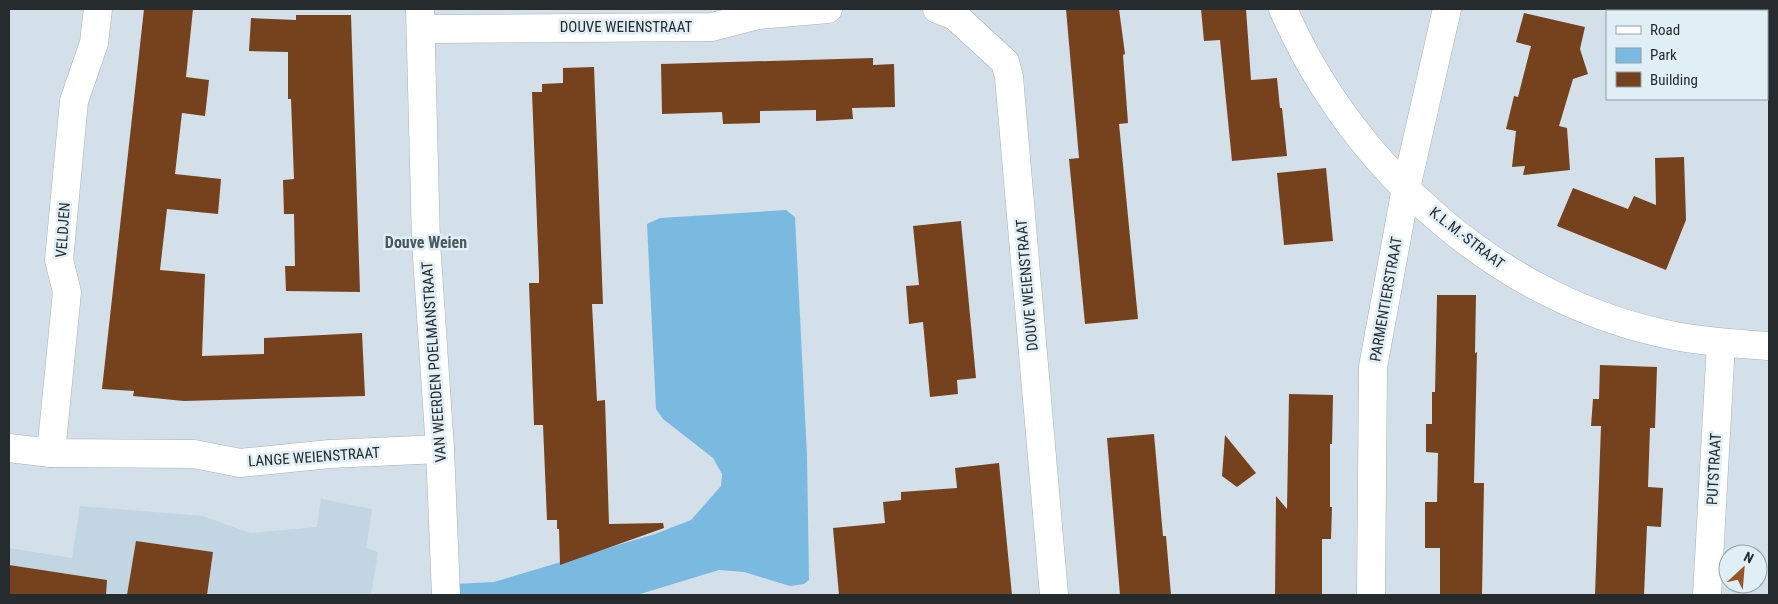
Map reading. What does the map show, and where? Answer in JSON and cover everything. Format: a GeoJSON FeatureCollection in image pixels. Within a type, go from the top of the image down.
{"type":"FeatureCollection","features":[{"type":"Feature","properties":{"kind":"street","name":"VELDJEN"},"geometry":{"type":"LineString","coordinates":[[51,453],[67,292],[59,260],[73,110],[74,101],[94,43],[98,9]]}},
{"type":"Feature","properties":{"kind":"street","name":"DOUVE WEIENSTRAAT"},"geometry":{"type":"LineString","coordinates":[[421,19],[712,27],[758,15],[828,9]]}},
{"type":"Feature","properties":{"kind":"street","name":"DOUVE WEIENSTRAAT"},"geometry":{"type":"LineString","coordinates":[[936,9],[955,16],[1005,62],[1010,77],[1054,595]]}},
{"type":"Feature","properties":{"kind":"street","name":"K.L.M.-STRAAT"},"geometry":{"type":"LineString","coordinates":[[1283,9],[1304,54],[1331,99],[1363,142],[1406,188],[1446,225],[1488,258],[1535,286],[1582,307],[1628,324],[1674,336],[1721,343],[1769,346]]}},
{"type":"Feature","properties":{"kind":"street","name":"PARMENTIERSTRAAT"},"geometry":{"type":"LineString","coordinates":[[1371,595],[1373,367],[1406,188],[1447,9]]}},
{"type":"Feature","properties":{"kind":"street","name":"VAN WEERDEN POELMANSTRAAT"},"geometry":{"type":"LineString","coordinates":[[421,19],[426,242],[440,449],[446,595]]}},
{"type":"Feature","properties":{"kind":"street","name":"PUTSTRAAT"},"geometry":{"type":"LineString","coordinates":[[1707,595],[1721,343]]}},
{"type":"Feature","properties":{"kind":"street","name":"LANGE WEIENSTRAAT"},"geometry":{"type":"LineString","coordinates":[[9,448],[51,453],[194,454],[240,463],[330,454],[440,449]]}},
{"type":"Feature","properties":{"kind":"shaded area"},"geometry":{"type":"Polygon","coordinates":[[[321,499],[372,509],[366,548],[378,552],[371,595],[9,595],[9,548],[72,558],[80,506],[203,516],[250,533],[317,527],[321,499]]]}},
{"type":"Feature","properties":{"kind":"green space"},"geometry":{"type":"Polygon","coordinates":[[[786,210],[795,217],[807,455],[809,580],[804,584],[790,586],[744,572],[719,570],[637,595],[454,595],[454,584],[494,582],[655,534],[691,520],[721,486],[722,474],[713,458],[663,419],[656,409],[647,224],[660,218],[786,210]]]}},
{"type":"Feature","properties":{"kind":"building"},"geometry":{"type":"Polygon","coordinates":[[[144,9],[193,9],[186,77],[209,80],[205,116],[182,113],[175,174],[221,179],[218,214],[167,209],[160,270],[205,274],[202,356],[264,354],[264,338],[362,333],[365,396],[184,401],[133,396],[134,391],[102,389],[144,9]]]}},
{"type":"Feature","properties":{"kind":"building"},"geometry":{"type":"Polygon","coordinates":[[[1066,9],[1119,9],[1125,54],[1123,55],[1128,123],[1119,124],[1138,319],[1085,324],[1069,159],[1079,158],[1066,9]]]}},
{"type":"Feature","properties":{"kind":"building"},"geometry":{"type":"Polygon","coordinates":[[[1201,9],[1246,9],[1251,80],[1277,78],[1287,156],[1232,161],[1220,40],[1204,41],[1201,9]]]}},
{"type":"Feature","properties":{"kind":"building"},"geometry":{"type":"Polygon","coordinates":[[[1524,13],[1585,27],[1580,49],[1588,74],[1573,79],[1559,126],[1567,128],[1570,170],[1523,175],[1525,166],[1512,167],[1516,131],[1506,129],[1514,96],[1518,97],[1531,46],[1516,42],[1524,13]]]}},
{"type":"Feature","properties":{"kind":"building"},"geometry":{"type":"Polygon","coordinates":[[[296,15],[351,15],[360,292],[286,291],[285,266],[295,266],[294,214],[284,214],[283,180],[294,179],[291,99],[288,99],[288,52],[249,51],[251,18],[296,20],[296,15]]]}},
{"type":"Feature","properties":{"kind":"building"},"geometry":{"type":"Polygon","coordinates":[[[873,58],[873,65],[894,64],[895,107],[852,108],[853,119],[816,121],[816,110],[760,111],[760,123],[723,124],[722,112],[662,114],[661,64],[873,58]]]}},
{"type":"Feature","properties":{"kind":"building"},"geometry":{"type":"Polygon","coordinates":[[[594,67],[603,304],[592,304],[597,401],[605,400],[609,524],[663,523],[664,528],[560,565],[557,520],[547,520],[543,425],[534,425],[529,283],[539,283],[539,274],[532,92],[542,92],[542,84],[563,83],[563,68],[594,67]]]}},
{"type":"Feature","properties":{"kind":"building"},"geometry":{"type":"Polygon","coordinates":[[[1684,157],[1686,220],[1666,270],[1557,226],[1573,188],[1628,209],[1634,196],[1656,205],[1655,158],[1684,157]]]}},
{"type":"Feature","properties":{"kind":"building"},"geometry":{"type":"Polygon","coordinates":[[[1326,168],[1333,241],[1284,245],[1277,173],[1326,168]]]}},
{"type":"Feature","properties":{"kind":"building"},"geometry":{"type":"Polygon","coordinates":[[[961,221],[976,378],[957,380],[958,394],[930,397],[923,322],[909,324],[906,286],[919,285],[913,226],[961,221]]]}},
{"type":"Feature","properties":{"kind":"building"},"geometry":{"type":"Polygon","coordinates":[[[1437,295],[1476,295],[1475,353],[1477,352],[1474,483],[1484,483],[1482,595],[1440,595],[1440,548],[1425,548],[1425,502],[1437,502],[1438,453],[1426,452],[1426,424],[1432,424],[1432,392],[1435,392],[1437,295]]]}},
{"type":"Feature","properties":{"kind":"building"},"geometry":{"type":"Polygon","coordinates":[[[1600,365],[1657,367],[1655,428],[1650,428],[1648,487],[1663,488],[1661,527],[1647,526],[1644,595],[1595,595],[1601,426],[1591,426],[1593,399],[1599,399],[1600,365]]]}},
{"type":"Feature","properties":{"kind":"building"},"geometry":{"type":"Polygon","coordinates":[[[1289,394],[1333,395],[1332,444],[1330,444],[1331,539],[1322,539],[1322,595],[1275,595],[1276,496],[1287,509],[1289,394]]]}},
{"type":"Feature","properties":{"kind":"building"},"geometry":{"type":"Polygon","coordinates":[[[1154,434],[1163,536],[1166,536],[1171,595],[1120,595],[1107,438],[1154,434]]]}},
{"type":"Feature","properties":{"kind":"building"},"geometry":{"type":"Polygon","coordinates":[[[1225,435],[1256,473],[1237,487],[1222,476],[1225,435]]]}},
{"type":"Feature","properties":{"kind":"building"},"geometry":{"type":"Polygon","coordinates":[[[999,463],[1012,595],[839,595],[833,528],[885,523],[883,502],[901,500],[901,492],[957,488],[955,468],[999,463]]]}},
{"type":"Feature","properties":{"kind":"building"},"geometry":{"type":"Polygon","coordinates":[[[136,541],[213,552],[207,595],[127,595],[136,541]]]}},
{"type":"Feature","properties":{"kind":"building"},"geometry":{"type":"Polygon","coordinates":[[[9,565],[107,580],[106,595],[9,595],[9,565]]]}},
{"type":"Feature","properties":{"kind":"district","name":"Douve Weien"},"geometry":{"type":"Point","coordinates":[426,242]}}]}
